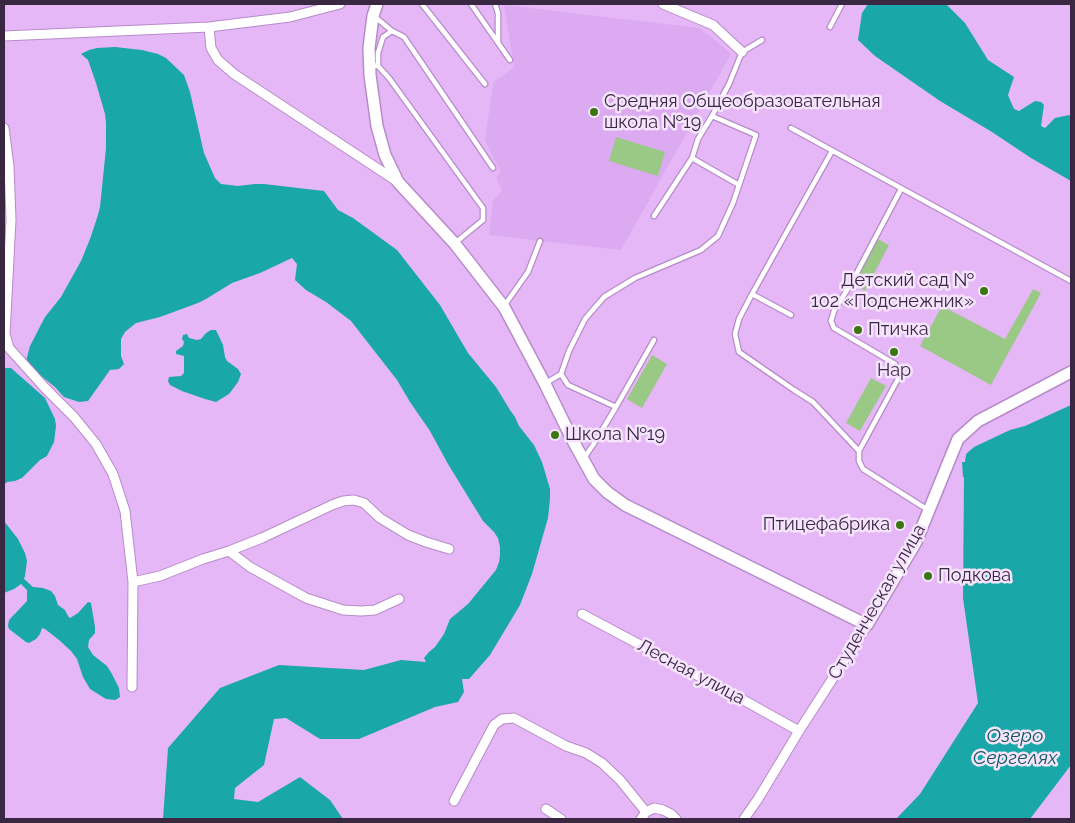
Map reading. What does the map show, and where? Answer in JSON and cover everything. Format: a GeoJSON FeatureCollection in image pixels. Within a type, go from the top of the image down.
{"type":"FeatureCollection","features":[{"type":"Feature","properties":{"kind":"street"},"geometry":{"type":"LineString","coordinates":[[4,36],[208,27],[290,17],[322,6],[340,4]]}},
{"type":"Feature","properties":{"kind":"street"},"geometry":{"type":"LineString","coordinates":[[377,4],[373,16],[369,48],[374,65],[377,126],[385,155],[398,182]]}},
{"type":"Feature","properties":{"kind":"street"},"geometry":{"type":"LineString","coordinates":[[663,4],[712,25],[742,52]]}},
{"type":"Feature","properties":{"kind":"street"},"geometry":{"type":"LineString","coordinates":[[208,27],[211,48],[218,60],[234,74],[398,182],[454,244],[504,307],[594,479],[607,492],[625,504],[867,625]]}},
{"type":"Feature","properties":{"kind":"street"},"geometry":{"type":"LineString","coordinates":[[4,128],[9,166],[12,220],[5,334],[8,348],[74,417],[96,444],[113,474],[125,511],[133,582],[132,688]]}},
{"type":"Feature","properties":{"kind":"street","name":"Студенческая улица"},"geometry":{"type":"LineString","coordinates":[[744,819],[867,625],[916,542],[958,439],[978,421],[1071,372]]}},
{"type":"Feature","properties":{"kind":"street"},"geometry":{"type":"LineString","coordinates":[[133,582],[160,576],[229,551],[262,538],[332,505],[354,500],[364,503],[380,518],[408,535],[448,549]]}},
{"type":"Feature","properties":{"kind":"street"},"geometry":{"type":"LineString","coordinates":[[229,551],[250,567],[306,598],[344,610],[361,612],[375,610],[399,599]]}},
{"type":"Feature","properties":{"kind":"street","name":"Лесная улица"},"geometry":{"type":"LineString","coordinates":[[582,614],[799,731]]}},
{"type":"Feature","properties":{"kind":"street"},"geometry":{"type":"LineString","coordinates":[[454,801],[494,725],[502,719],[514,718],[566,746],[586,753],[602,763],[620,780],[643,815],[654,808],[663,810],[676,819]]}},
{"type":"Feature","properties":{"kind":"street"},"geometry":{"type":"LineString","coordinates":[[546,809],[561,819]]}},
{"type":"Feature","properties":{"kind":"lane"},"geometry":{"type":"LineString","coordinates":[[422,4],[485,84]]}},
{"type":"Feature","properties":{"kind":"lane"},"geometry":{"type":"LineString","coordinates":[[471,4],[510,60]]}},
{"type":"Feature","properties":{"kind":"lane"},"geometry":{"type":"LineString","coordinates":[[496,4],[498,13],[498,42]]}},
{"type":"Feature","properties":{"kind":"lane"},"geometry":{"type":"LineString","coordinates":[[830,27],[842,4]]}},
{"type":"Feature","properties":{"kind":"lane"},"geometry":{"type":"LineString","coordinates":[[373,16],[392,31],[404,37],[493,168]]}},
{"type":"Feature","properties":{"kind":"lane"},"geometry":{"type":"LineString","coordinates":[[392,31],[383,36],[374,65],[389,78],[483,208],[483,220],[454,244]]}},
{"type":"Feature","properties":{"kind":"lane"},"geometry":{"type":"LineString","coordinates":[[654,216],[692,158],[698,139],[729,84],[742,52],[762,40]]}},
{"type":"Feature","properties":{"kind":"lane"},"geometry":{"type":"LineString","coordinates":[[545,384],[561,374],[569,351],[585,320],[604,297],[635,278],[701,250],[718,236],[733,203],[756,136],[712,116]]}},
{"type":"Feature","properties":{"kind":"lane"},"geometry":{"type":"LineString","coordinates":[[790,128],[1071,281]]}},
{"type":"Feature","properties":{"kind":"lane"},"geometry":{"type":"LineString","coordinates":[[832,151],[752,294],[739,319],[735,334],[739,352],[813,402],[859,451]]}},
{"type":"Feature","properties":{"kind":"lane"},"geometry":{"type":"LineString","coordinates":[[692,158],[739,185]]}},
{"type":"Feature","properties":{"kind":"lane"},"geometry":{"type":"LineString","coordinates":[[901,189],[852,282],[834,311],[831,321],[834,328],[895,364],[899,370],[898,379],[859,451],[859,461],[863,469],[929,511]]}},
{"type":"Feature","properties":{"kind":"lane"},"geometry":{"type":"LineString","coordinates":[[504,307],[528,272],[540,241]]}},
{"type":"Feature","properties":{"kind":"lane"},"geometry":{"type":"LineString","coordinates":[[752,294],[791,315]]}},
{"type":"Feature","properties":{"kind":"lane"},"geometry":{"type":"LineString","coordinates":[[583,459],[616,407],[654,340]]}},
{"type":"Feature","properties":{"kind":"lane"},"geometry":{"type":"LineString","coordinates":[[561,374],[568,385],[616,407]]}},
{"type":"Feature","properties":{"kind":"shaded area","name":"Средняя Общеобразовательная школа №19"},"geometry":{"type":"Polygon","coordinates":[[[504,5],[699,28],[731,54],[621,250],[489,235],[493,200],[502,191],[496,177],[501,172],[485,141],[493,83],[514,67],[504,5]]]}},
{"type":"Feature","properties":{"kind":"shaded area"},"geometry":{"type":"Polygon","coordinates":[[[616,137],[665,152],[658,176],[609,161],[616,137]]]}},
{"type":"Feature","properties":{"kind":"shaded area"},"geometry":{"type":"Polygon","coordinates":[[[876,238],[889,245],[865,291],[852,284],[876,238]]]}},
{"type":"Feature","properties":{"kind":"shaded area"},"geometry":{"type":"Polygon","coordinates":[[[1033,289],[1041,293],[991,385],[920,346],[942,306],[1005,339],[1033,289]]]}},
{"type":"Feature","properties":{"kind":"shaded area"},"geometry":{"type":"Polygon","coordinates":[[[652,355],[667,364],[642,408],[627,399],[652,355]]]}},
{"type":"Feature","properties":{"kind":"shaded area"},"geometry":{"type":"Polygon","coordinates":[[[871,378],[886,386],[860,431],[846,423],[871,378]]]}},
{"type":"Feature","properties":{"kind":"water"},"geometry":{"type":"Polygon","coordinates":[[[868,4],[946,4],[965,23],[988,60],[1014,77],[1008,95],[1014,109],[1019,111],[1035,101],[1041,102],[1044,105],[1041,126],[1045,128],[1055,118],[1069,115],[1071,117],[1071,181],[940,101],[875,56],[858,40],[862,13],[868,4]]]}},
{"type":"Feature","properties":{"kind":"water"},"geometry":{"type":"Polygon","coordinates":[[[115,47],[158,54],[166,58],[184,75],[190,92],[204,153],[215,178],[221,184],[238,186],[264,184],[324,191],[338,210],[353,218],[397,250],[440,305],[468,353],[496,387],[519,426],[534,445],[542,462],[550,489],[548,518],[532,574],[520,605],[490,655],[469,679],[462,679],[464,692],[458,702],[435,707],[359,739],[320,739],[286,718],[274,719],[264,765],[235,788],[234,799],[258,802],[300,777],[330,800],[343,819],[163,819],[168,748],[220,688],[279,665],[364,670],[401,660],[426,662],[424,658],[444,634],[450,619],[468,604],[496,570],[500,555],[498,538],[483,521],[430,431],[397,380],[351,321],[306,290],[295,280],[297,264],[292,258],[260,273],[232,283],[198,303],[160,317],[136,323],[125,332],[121,339],[121,356],[124,364],[119,369],[110,370],[88,401],[79,402],[64,397],[55,387],[31,368],[26,361],[30,346],[45,317],[61,297],[81,261],[100,207],[106,148],[105,114],[88,60],[81,54],[97,48],[115,47]]]}},
{"type":"Feature","properties":{"kind":"water"},"geometry":{"type":"Polygon","coordinates":[[[211,330],[216,330],[223,345],[227,361],[238,369],[241,374],[238,382],[229,394],[216,402],[182,391],[170,385],[168,381],[169,377],[181,376],[184,373],[184,356],[176,354],[176,351],[183,346],[183,335],[187,334],[189,338],[197,340],[201,339],[211,330]]]}},
{"type":"Feature","properties":{"kind":"water"},"geometry":{"type":"Polygon","coordinates":[[[4,368],[11,368],[45,398],[55,419],[56,426],[54,442],[47,456],[40,460],[22,478],[7,482],[4,485],[4,368]]]}},
{"type":"Feature","properties":{"kind":"water","name":"Озеро Сергелях"},"geometry":{"type":"Polygon","coordinates":[[[1071,405],[1071,765],[1030,819],[896,819],[920,794],[978,703],[963,598],[964,477],[962,462],[965,462],[966,454],[974,447],[1071,405]]]}},
{"type":"Feature","properties":{"kind":"water"},"geometry":{"type":"Polygon","coordinates":[[[4,521],[18,539],[25,553],[27,561],[24,579],[33,587],[51,591],[58,605],[65,610],[70,618],[78,613],[88,602],[91,603],[95,633],[89,640],[88,647],[93,655],[107,666],[112,674],[119,688],[120,697],[117,699],[106,699],[90,689],[83,677],[77,659],[71,651],[45,629],[42,628],[36,639],[29,643],[9,629],[9,620],[27,601],[27,590],[21,584],[4,593],[4,521]]]}},
{"type":"Feature","properties":{"kind":"place","name":"Средняя Общеобразовательная школа №19"},"geometry":{"type":"Point","coordinates":[594,112]}},
{"type":"Feature","properties":{"kind":"place","name":"Детский сад № 102 «Подснежник»"},"geometry":{"type":"Point","coordinates":[984,291]}},
{"type":"Feature","properties":{"kind":"place","name":"Птичка"},"geometry":{"type":"Point","coordinates":[858,330]}},
{"type":"Feature","properties":{"kind":"place","name":"Нар"},"geometry":{"type":"Point","coordinates":[894,352]}},
{"type":"Feature","properties":{"kind":"place","name":"Школа №19"},"geometry":{"type":"Point","coordinates":[555,435]}},
{"type":"Feature","properties":{"kind":"place","name":"Птицефабрика"},"geometry":{"type":"Point","coordinates":[900,525]}},
{"type":"Feature","properties":{"kind":"place","name":"Подкова"},"geometry":{"type":"Point","coordinates":[928,576]}}]}
